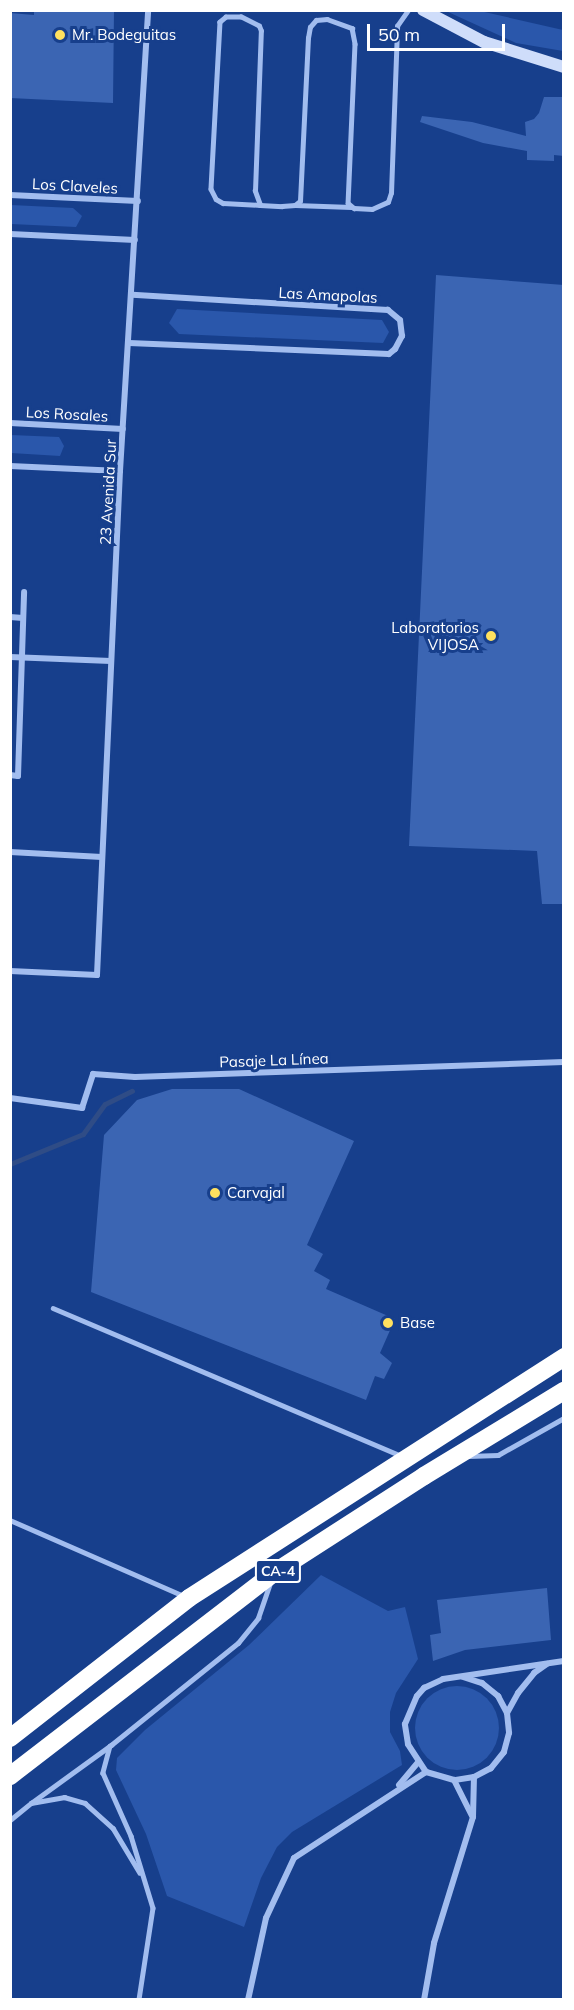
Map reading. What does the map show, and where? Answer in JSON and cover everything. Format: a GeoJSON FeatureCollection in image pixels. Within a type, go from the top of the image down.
{"type":"FeatureCollection","features":[{"type":"Feature","properties":{"kind":"highway","name":"CA-4"},"geometry":{"type":"LineString","coordinates":[[10,1738],[189,1598],[405,1457],[564,1357]]}},
{"type":"Feature","properties":{"kind":"highway","name":"CA-4"},"geometry":{"type":"LineString","coordinates":[[10,1776],[273,1574],[454,1457],[564,1391]]}},
{"type":"Feature","properties":{"kind":"street","name":"23 Avenida Sur"},"geometry":{"type":"LineString","coordinates":[[10,971],[97,975],[120,471],[148,10]]}},
{"type":"Feature","properties":{"kind":"street"},"geometry":{"type":"LineString","coordinates":[[423,10],[484,42],[564,67]]}},
{"type":"Feature","properties":{"kind":"street","name":"Los Claveles"},"geometry":{"type":"LineString","coordinates":[[10,195],[138,201]]}},
{"type":"Feature","properties":{"kind":"street"},"geometry":{"type":"LineString","coordinates":[[10,234],[135,240]]}},
{"type":"Feature","properties":{"kind":"street","name":"Las Amapolas"},"geometry":{"type":"LineString","coordinates":[[129,343],[389,354],[395,349],[402,336],[399,320],[388,310],[132,295]]}},
{"type":"Feature","properties":{"kind":"street","name":"Los Rosales"},"geometry":{"type":"LineString","coordinates":[[10,423],[123,429]]}},
{"type":"Feature","properties":{"kind":"street"},"geometry":{"type":"LineString","coordinates":[[10,466],[120,471]]}},
{"type":"Feature","properties":{"kind":"street"},"geometry":{"type":"LineString","coordinates":[[10,776],[18,776],[24,592]]}},
{"type":"Feature","properties":{"kind":"street"},"geometry":{"type":"LineString","coordinates":[[10,617],[23,618]]}},
{"type":"Feature","properties":{"kind":"street"},"geometry":{"type":"LineString","coordinates":[[10,657],[111,661]]}},
{"type":"Feature","properties":{"kind":"street"},"geometry":{"type":"LineString","coordinates":[[10,852],[102,857]]}},
{"type":"Feature","properties":{"kind":"street","name":"Pasaje La Línea"},"geometry":{"type":"LineString","coordinates":[[10,1098],[82,1108],[93,1074],[135,1077],[564,1062]]}},
{"type":"Feature","properties":{"kind":"street"},"geometry":{"type":"LineString","coordinates":[[463,1677],[490,1689],[507,1713],[509,1733],[504,1752],[491,1768],[474,1777],[454,1780],[426,1772],[418,1762],[406,1734],[405,1724],[411,1704],[424,1689],[442,1679],[564,1661]]}},
{"type":"Feature","properties":{"kind":"street"},"geometry":{"type":"LineString","coordinates":[[507,1713],[518,1693],[534,1673],[550,1662]]}},
{"type":"Feature","properties":{"kind":"street"},"geometry":{"type":"LineString","coordinates":[[395,1791],[418,1762]]}},
{"type":"Feature","properties":{"kind":"street"},"geometry":{"type":"LineString","coordinates":[[248,2000],[266,1918],[294,1858],[426,1772]]}},
{"type":"Feature","properties":{"kind":"street"},"geometry":{"type":"LineString","coordinates":[[424,2000],[434,1943],[473,1816],[474,1777]]}},
{"type":"Feature","properties":{"kind":"street"},"geometry":{"type":"LineString","coordinates":[[454,1780],[473,1816]]}},
{"type":"Feature","properties":{"kind":"lane"},"geometry":{"type":"LineString","coordinates":[[260,205],[255,190],[261,31],[253,22],[233,16],[220,22],[211,189],[216,199],[223,203],[260,205],[351,207],[372,210],[388,202],[391,193],[397,26],[408,10]]}},
{"type":"Feature","properties":{"kind":"lane"},"geometry":{"type":"LineString","coordinates":[[295,205],[302,198],[310,27],[316,20],[327,19],[352,28],[355,44],[348,203],[351,207]]}},
{"type":"Feature","properties":{"kind":"lane"},"geometry":{"type":"LineString","coordinates":[[53,1308],[405,1457]]}},
{"type":"Feature","properties":{"kind":"lane"},"geometry":{"type":"LineString","coordinates":[[454,1457],[498,1455],[564,1418]]}},
{"type":"Feature","properties":{"kind":"lane"},"geometry":{"type":"LineString","coordinates":[[10,1520],[189,1598]]}},
{"type":"Feature","properties":{"kind":"lane"},"geometry":{"type":"LineString","coordinates":[[10,1820],[111,1745],[238,1643],[258,1618],[273,1574]]}},
{"type":"Feature","properties":{"kind":"lane"},"geometry":{"type":"LineString","coordinates":[[111,1745],[103,1773],[131,1836],[153,1908],[139,2000]]}},
{"type":"Feature","properties":{"kind":"lane"},"geometry":{"type":"LineString","coordinates":[[31,1803],[64,1797],[85,1803],[113,1828],[142,1878]]}},
{"type":"Feature","properties":{"kind":"shaded area"},"geometry":{"type":"Polygon","coordinates":[[[446,11],[480,11],[563,30],[563,51],[516,43],[446,11]]]}},
{"type":"Feature","properties":{"kind":"shaded area"},"geometry":{"type":"Polygon","coordinates":[[[11,205],[73,208],[82,216],[76,227],[11,224],[11,205]]]}},
{"type":"Feature","properties":{"kind":"shaded area"},"geometry":{"type":"Polygon","coordinates":[[[177,309],[382,320],[389,332],[383,343],[179,334],[169,323],[177,309]]]}},
{"type":"Feature","properties":{"kind":"shaded area"},"geometry":{"type":"Polygon","coordinates":[[[11,435],[59,437],[64,446],[60,456],[11,453],[11,435]]]}},
{"type":"Feature","properties":{"kind":"shaded area"},"geometry":{"type":"Polygon","coordinates":[[[321,1575],[388,1611],[405,1607],[418,1659],[396,1693],[390,1712],[390,1732],[400,1751],[402,1765],[292,1832],[277,1847],[261,1878],[244,1927],[167,1896],[146,1834],[116,1770],[117,1758],[145,1730],[249,1645],[321,1575]]]}},
{"type":"Feature","properties":{"kind":"shaded area"},"geometry":{"type":"Polygon","coordinates":[[[457,1686],[473,1689],[487,1698],[496,1712],[499,1728],[496,1744],[487,1758],[473,1767],[457,1770],[441,1767],[427,1758],[418,1744],[415,1728],[418,1712],[427,1698],[441,1689],[457,1686]]]}},
{"type":"Feature","properties":{"kind":"building"},"geometry":{"type":"Polygon","coordinates":[[[34,10],[114,10],[113,103],[10,98],[10,13],[34,15],[34,10]]]}},
{"type":"Feature","properties":{"kind":"building"},"geometry":{"type":"Polygon","coordinates":[[[544,97],[564,97],[564,156],[554,155],[554,161],[527,160],[527,151],[483,143],[420,122],[422,116],[472,122],[526,136],[525,122],[534,119],[539,113],[544,97]]]}},
{"type":"Feature","properties":{"kind":"building","name":"Laboratorios VIJOSA"},"geometry":{"type":"Polygon","coordinates":[[[436,275],[564,285],[564,904],[542,904],[537,851],[409,846],[436,275]]]}},
{"type":"Feature","properties":{"kind":"building","name":"Carvajal"},"geometry":{"type":"Polygon","coordinates":[[[172,1089],[239,1089],[354,1141],[307,1245],[323,1254],[314,1271],[330,1280],[326,1289],[395,1319],[380,1353],[392,1363],[384,1379],[375,1376],[366,1400],[91,1292],[104,1135],[137,1100],[172,1089]]]}},
{"type":"Feature","properties":{"kind":"building"},"geometry":{"type":"Polygon","coordinates":[[[547,1588],[551,1640],[465,1650],[433,1661],[430,1635],[441,1633],[437,1600],[547,1588]]]}},
{"type":"Feature","properties":{"kind":"waterway"},"geometry":{"type":"LineString","coordinates":[[10,1164],[83,1134],[105,1104],[132,1091]]}},
{"type":"Feature","properties":{"kind":"place","name":"Mr. Bodeguitas"},"geometry":{"type":"Point","coordinates":[60,35]}},
{"type":"Feature","properties":{"kind":"place","name":"Laboratorios VIJOSA"},"geometry":{"type":"Point","coordinates":[491,636]}},
{"type":"Feature","properties":{"kind":"place","name":"Carvajal"},"geometry":{"type":"Point","coordinates":[215,1193]}},
{"type":"Feature","properties":{"kind":"place","name":"Base"},"geometry":{"type":"Point","coordinates":[388,1323]}}]}
